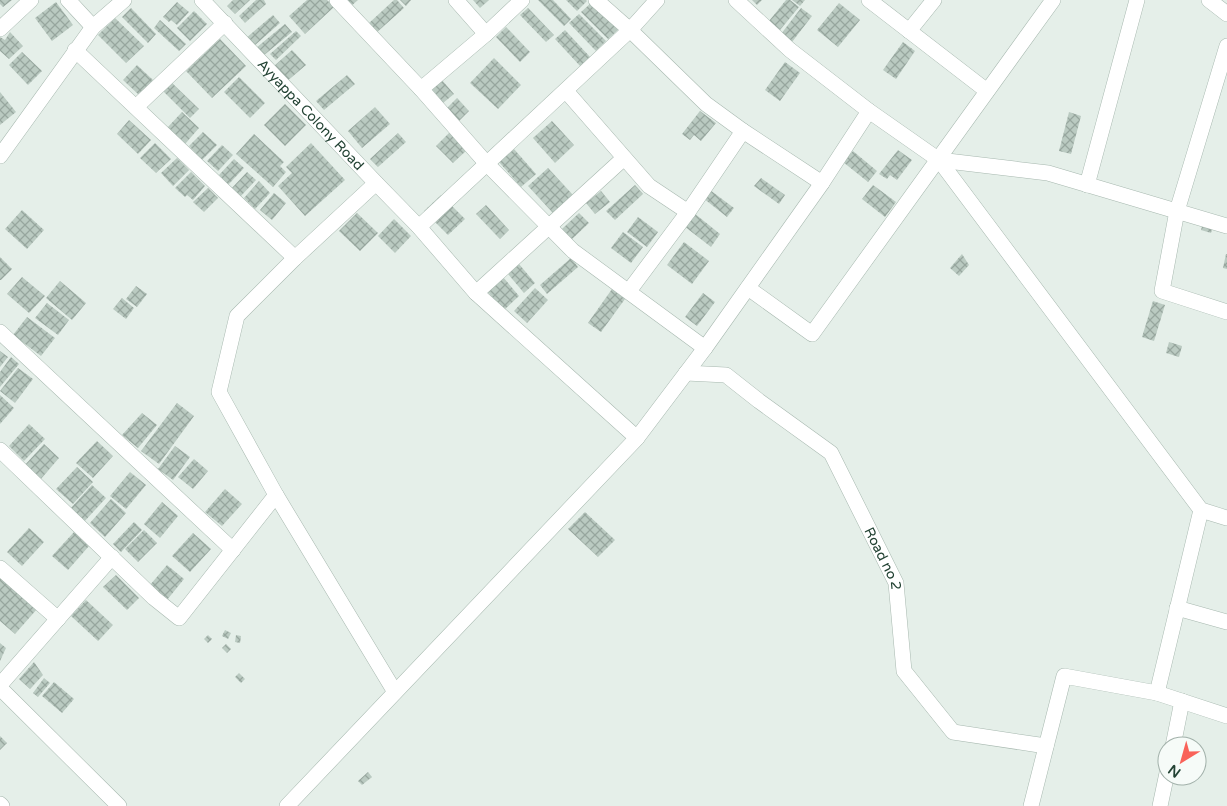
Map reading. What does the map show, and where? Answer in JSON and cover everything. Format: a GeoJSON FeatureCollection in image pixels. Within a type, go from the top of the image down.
{"type":"FeatureCollection","features":[{"type":"Feature","properties":{"kind":"street"},"geometry":{"type":"LineString","coordinates":[[0,29],[31,0]]}},
{"type":"Feature","properties":{"kind":"street"},"geometry":{"type":"LineString","coordinates":[[68,0],[93,27]]}},
{"type":"Feature","properties":{"kind":"street"},"geometry":{"type":"LineString","coordinates":[[0,156],[93,27],[124,0]]}},
{"type":"Feature","properties":{"kind":"street","name":"Ayyappa Colony Road"},"geometry":{"type":"LineString","coordinates":[[202,0],[419,227],[476,293],[636,438]]}},
{"type":"Feature","properties":{"kind":"street"},"geometry":{"type":"LineString","coordinates":[[337,0],[421,89],[487,164],[573,251],[705,348]]}},
{"type":"Feature","properties":{"kind":"street"},"geometry":{"type":"LineString","coordinates":[[456,0],[486,34]]}},
{"type":"Feature","properties":{"kind":"street"},"geometry":{"type":"LineString","coordinates":[[421,89],[486,34],[522,0]]}},
{"type":"Feature","properties":{"kind":"street"},"geometry":{"type":"LineString","coordinates":[[596,0],[630,30],[706,104],[822,184]]}},
{"type":"Feature","properties":{"kind":"street"},"geometry":{"type":"LineString","coordinates":[[419,227],[630,30],[657,0]]}},
{"type":"Feature","properties":{"kind":"street"},"geometry":{"type":"LineString","coordinates":[[736,0],[790,50],[869,111],[939,160],[1201,510],[1227,518]]}},
{"type":"Feature","properties":{"kind":"street"},"geometry":{"type":"LineString","coordinates":[[869,0],[988,91]]}},
{"type":"Feature","properties":{"kind":"street"},"geometry":{"type":"LineString","coordinates":[[910,31],[934,0]]}},
{"type":"Feature","properties":{"kind":"street"},"geometry":{"type":"LineString","coordinates":[[748,288],[812,334],[1053,0]]}},
{"type":"Feature","properties":{"kind":"street"},"geometry":{"type":"LineString","coordinates":[[1087,185],[1137,0]]}},
{"type":"Feature","properties":{"kind":"street"},"geometry":{"type":"LineString","coordinates":[[1209,0],[1227,14]]}},
{"type":"Feature","properties":{"kind":"street"},"geometry":{"type":"LineString","coordinates":[[136,107],[225,23]]}},
{"type":"Feature","properties":{"kind":"street"},"geometry":{"type":"LineString","coordinates":[[1227,46],[1177,211],[1162,291],[1227,312]]}},
{"type":"Feature","properties":{"kind":"street"},"geometry":{"type":"LineString","coordinates":[[75,50],[296,258]]}},
{"type":"Feature","properties":{"kind":"street"},"geometry":{"type":"LineString","coordinates":[[566,91],[649,186],[688,212]]}},
{"type":"Feature","properties":{"kind":"street"},"geometry":{"type":"LineString","coordinates":[[287,806],[636,438],[748,288],[822,184],[869,111]]}},
{"type":"Feature","properties":{"kind":"street"},"geometry":{"type":"LineString","coordinates":[[629,291],[688,212],[743,131]]}},
{"type":"Feature","properties":{"kind":"street"},"geometry":{"type":"LineString","coordinates":[[476,293],[624,158]]}},
{"type":"Feature","properties":{"kind":"street"},"geometry":{"type":"LineString","coordinates":[[939,160],[1048,173],[1227,226]]}},
{"type":"Feature","properties":{"kind":"street"},"geometry":{"type":"LineString","coordinates":[[376,184],[237,316],[219,392],[276,495],[395,692]]}},
{"type":"Feature","properties":{"kind":"street"},"geometry":{"type":"LineString","coordinates":[[0,332],[233,550]]}},
{"type":"Feature","properties":{"kind":"street","name":"Road no 2"},"geometry":{"type":"LineString","coordinates":[[686,373],[726,375],[831,453],[896,583],[904,671],[953,732],[1046,746]]}},
{"type":"Feature","properties":{"kind":"street"},"geometry":{"type":"LineString","coordinates":[[0,450],[154,598],[179,618],[276,495]]}},
{"type":"Feature","properties":{"kind":"street"},"geometry":{"type":"LineString","coordinates":[[1157,693],[1201,510]]}},
{"type":"Feature","properties":{"kind":"street"},"geometry":{"type":"LineString","coordinates":[[112,557],[0,686],[119,806]]}},
{"type":"Feature","properties":{"kind":"street"},"geometry":{"type":"LineString","coordinates":[[0,568],[58,619]]}},
{"type":"Feature","properties":{"kind":"street"},"geometry":{"type":"LineString","coordinates":[[1177,608],[1227,622]]}},
{"type":"Feature","properties":{"kind":"street"},"geometry":{"type":"LineString","coordinates":[[1031,806],[1064,676],[1157,693],[1227,716]]}},
{"type":"Feature","properties":{"kind":"street"},"geometry":{"type":"LineString","coordinates":[[1175,736],[1182,701]]}},
{"type":"Feature","properties":{"kind":"street"},"geometry":{"type":"LineString","coordinates":[[1160,806],[1164,786]]}},
{"type":"Feature","properties":{"kind":"building"},"geometry":{"type":"Polygon","coordinates":[[[0,0],[12,0],[3,7],[0,4],[0,0]]]}},
{"type":"Feature","properties":{"kind":"building"},"geometry":{"type":"Polygon","coordinates":[[[233,0],[250,0],[235,14],[227,6],[233,0]]]}},
{"type":"Feature","properties":{"kind":"building"},"geometry":{"type":"Polygon","coordinates":[[[256,0],[264,0],[266,4],[245,23],[239,16],[256,0]]]}},
{"type":"Feature","properties":{"kind":"building"},"geometry":{"type":"Polygon","coordinates":[[[307,0],[327,0],[334,7],[305,34],[289,16],[307,0]]]}},
{"type":"Feature","properties":{"kind":"building"},"geometry":{"type":"Polygon","coordinates":[[[343,0],[358,0],[350,7],[343,0]]]}},
{"type":"Feature","properties":{"kind":"building"},"geometry":{"type":"Polygon","coordinates":[[[394,0],[397,0],[404,8],[376,33],[368,24],[394,0]]]}},
{"type":"Feature","properties":{"kind":"building"},"geometry":{"type":"Polygon","coordinates":[[[400,0],[411,0],[406,6],[400,0]]]}},
{"type":"Feature","properties":{"kind":"building"},"geometry":{"type":"Polygon","coordinates":[[[473,0],[489,0],[480,8],[473,0]]]}},
{"type":"Feature","properties":{"kind":"building"},"geometry":{"type":"Polygon","coordinates":[[[538,0],[553,0],[571,19],[564,26],[538,0]]]}},
{"type":"Feature","properties":{"kind":"building"},"geometry":{"type":"Polygon","coordinates":[[[566,0],[586,0],[587,1],[577,11],[566,0]]]}},
{"type":"Feature","properties":{"kind":"building"},"geometry":{"type":"Polygon","coordinates":[[[752,0],[762,0],[757,5],[752,0]]]}},
{"type":"Feature","properties":{"kind":"building"},"geometry":{"type":"Polygon","coordinates":[[[786,0],[790,0],[799,7],[780,30],[769,21],[786,0]]]}},
{"type":"Feature","properties":{"kind":"building"},"geometry":{"type":"Polygon","coordinates":[[[792,0],[805,0],[800,6],[792,0]]]}},
{"type":"Feature","properties":{"kind":"building"},"geometry":{"type":"Polygon","coordinates":[[[56,2],[73,25],[52,41],[35,18],[56,2]]]}},
{"type":"Feature","properties":{"kind":"building"},"geometry":{"type":"Polygon","coordinates":[[[177,2],[189,12],[177,25],[163,17],[177,2]]]}},
{"type":"Feature","properties":{"kind":"building"},"geometry":{"type":"Polygon","coordinates":[[[591,3],[618,30],[608,39],[581,12],[591,3]]]}},
{"type":"Feature","properties":{"kind":"building"},"geometry":{"type":"Polygon","coordinates":[[[839,3],[860,20],[838,47],[817,30],[839,3]]]}},
{"type":"Feature","properties":{"kind":"building"},"geometry":{"type":"Polygon","coordinates":[[[131,8],[156,34],[148,43],[122,17],[131,8]]]}},
{"type":"Feature","properties":{"kind":"building"},"geometry":{"type":"Polygon","coordinates":[[[528,8],[554,35],[546,42],[520,15],[528,8]]]}},
{"type":"Feature","properties":{"kind":"building"},"geometry":{"type":"Polygon","coordinates":[[[801,8],[812,16],[792,42],[781,34],[801,8]]]}},
{"type":"Feature","properties":{"kind":"building"},"geometry":{"type":"Polygon","coordinates":[[[194,11],[207,24],[190,41],[177,28],[194,11]]]}},
{"type":"Feature","properties":{"kind":"building"},"geometry":{"type":"Polygon","coordinates":[[[579,14],[606,41],[596,51],[569,23],[579,14]]]}},
{"type":"Feature","properties":{"kind":"building"},"geometry":{"type":"Polygon","coordinates":[[[273,15],[280,23],[253,47],[245,39],[273,15]]]}},
{"type":"Feature","properties":{"kind":"building"},"geometry":{"type":"Polygon","coordinates":[[[115,18],[144,46],[126,63],[98,35],[115,18]]]}},
{"type":"Feature","properties":{"kind":"building"},"geometry":{"type":"Polygon","coordinates":[[[160,20],[186,44],[179,51],[154,28],[160,20]]]}},
{"type":"Feature","properties":{"kind":"building"},"geometry":{"type":"Polygon","coordinates":[[[285,24],[292,32],[263,56],[256,48],[285,24]]]}},
{"type":"Feature","properties":{"kind":"building"},"geometry":{"type":"Polygon","coordinates":[[[506,27],[530,52],[520,62],[496,37],[506,27]]]}},
{"type":"Feature","properties":{"kind":"building"},"geometry":{"type":"Polygon","coordinates":[[[565,30],[591,58],[581,67],[555,39],[565,30]]]}},
{"type":"Feature","properties":{"kind":"building"},"geometry":{"type":"Polygon","coordinates":[[[296,31],[301,36],[276,60],[270,54],[296,31]]]}},
{"type":"Feature","properties":{"kind":"building"},"geometry":{"type":"Polygon","coordinates":[[[10,32],[23,46],[9,59],[0,51],[0,37],[5,40],[10,32]]]}},
{"type":"Feature","properties":{"kind":"building"},"geometry":{"type":"Polygon","coordinates":[[[220,39],[246,66],[212,98],[186,71],[220,39]]]}},
{"type":"Feature","properties":{"kind":"building"},"geometry":{"type":"Polygon","coordinates":[[[903,42],[915,51],[896,79],[883,70],[903,42]]]}},
{"type":"Feature","properties":{"kind":"building"},"geometry":{"type":"Polygon","coordinates":[[[292,50],[306,65],[286,82],[273,67],[292,50]]]}},
{"type":"Feature","properties":{"kind":"building"},"geometry":{"type":"Polygon","coordinates":[[[22,52],[42,71],[28,85],[9,65],[22,52]]]}},
{"type":"Feature","properties":{"kind":"building"},"geometry":{"type":"Polygon","coordinates":[[[494,58],[521,85],[498,109],[470,83],[494,58]]]}},
{"type":"Feature","properties":{"kind":"building"},"geometry":{"type":"Polygon","coordinates":[[[785,62],[800,73],[780,101],[765,90],[785,62]]]}},
{"type":"Feature","properties":{"kind":"building"},"geometry":{"type":"Polygon","coordinates":[[[137,65],[153,80],[139,95],[123,80],[137,65]]]}},
{"type":"Feature","properties":{"kind":"building"},"geometry":{"type":"Polygon","coordinates":[[[347,75],[355,84],[324,110],[316,101],[347,75]]]}},
{"type":"Feature","properties":{"kind":"building"},"geometry":{"type":"Polygon","coordinates":[[[239,77],[265,103],[250,118],[224,92],[239,77]]]}},
{"type":"Feature","properties":{"kind":"building"},"geometry":{"type":"Polygon","coordinates":[[[441,79],[454,94],[443,103],[431,88],[441,79]]]}},
{"type":"Feature","properties":{"kind":"building"},"geometry":{"type":"Polygon","coordinates":[[[171,82],[199,109],[190,118],[163,91],[171,82]]]}},
{"type":"Feature","properties":{"kind":"building"},"geometry":{"type":"Polygon","coordinates":[[[0,92],[16,112],[0,125],[0,92]]]}},
{"type":"Feature","properties":{"kind":"building"},"geometry":{"type":"Polygon","coordinates":[[[457,98],[469,111],[458,122],[446,109],[457,98]]]}},
{"type":"Feature","properties":{"kind":"building"},"geometry":{"type":"Polygon","coordinates":[[[285,104],[306,125],[285,146],[264,125],[285,104]]]}},
{"type":"Feature","properties":{"kind":"building"},"geometry":{"type":"Polygon","coordinates":[[[375,107],[390,124],[362,148],[348,131],[375,107]]]}},
{"type":"Feature","properties":{"kind":"building"},"geometry":{"type":"Polygon","coordinates":[[[700,111],[716,123],[701,141],[694,135],[690,140],[682,134],[700,111]]]}},
{"type":"Feature","properties":{"kind":"building"},"geometry":{"type":"Polygon","coordinates":[[[182,112],[199,128],[185,144],[167,128],[182,112]]]}},
{"type":"Feature","properties":{"kind":"building"},"geometry":{"type":"Polygon","coordinates":[[[1069,112],[1081,116],[1071,154],[1059,151],[1069,112]]]}},
{"type":"Feature","properties":{"kind":"building"},"geometry":{"type":"Polygon","coordinates":[[[129,120],[151,140],[138,154],[117,134],[129,120]]]}},
{"type":"Feature","properties":{"kind":"building"},"geometry":{"type":"Polygon","coordinates":[[[552,121],[574,145],[555,163],[533,138],[552,121]]]}},
{"type":"Feature","properties":{"kind":"building"},"geometry":{"type":"Polygon","coordinates":[[[203,132],[217,145],[202,160],[189,146],[203,132]]]}},
{"type":"Feature","properties":{"kind":"building"},"geometry":{"type":"Polygon","coordinates":[[[450,132],[467,150],[453,163],[436,146],[450,132]]]}},
{"type":"Feature","properties":{"kind":"building"},"geometry":{"type":"Polygon","coordinates":[[[398,133],[406,142],[378,167],[370,159],[398,133]]]}},
{"type":"Feature","properties":{"kind":"building"},"geometry":{"type":"Polygon","coordinates":[[[254,134],[284,162],[280,166],[286,172],[273,187],[236,154],[254,134]]]}},
{"type":"Feature","properties":{"kind":"building"},"geometry":{"type":"Polygon","coordinates":[[[155,143],[171,159],[156,173],[140,158],[155,143]]]}},
{"type":"Feature","properties":{"kind":"building"},"geometry":{"type":"Polygon","coordinates":[[[311,143],[345,180],[305,216],[278,186],[292,173],[286,167],[311,143]]]}},
{"type":"Feature","properties":{"kind":"building"},"geometry":{"type":"Polygon","coordinates":[[[222,145],[233,155],[218,171],[207,161],[222,145]]]}},
{"type":"Feature","properties":{"kind":"building"},"geometry":{"type":"Polygon","coordinates":[[[514,149],[536,174],[521,187],[499,162],[514,149]]]}},
{"type":"Feature","properties":{"kind":"building"},"geometry":{"type":"Polygon","coordinates":[[[898,150],[912,160],[897,180],[890,175],[887,179],[879,174],[898,150]]]}},
{"type":"Feature","properties":{"kind":"building"},"geometry":{"type":"Polygon","coordinates":[[[853,151],[877,171],[868,182],[843,162],[853,151]]]}},
{"type":"Feature","properties":{"kind":"building"},"geometry":{"type":"Polygon","coordinates":[[[177,158],[189,170],[173,186],[161,173],[177,158]]]}},
{"type":"Feature","properties":{"kind":"building"},"geometry":{"type":"Polygon","coordinates":[[[234,159],[244,168],[228,185],[219,175],[234,159]]]}},
{"type":"Feature","properties":{"kind":"building"},"geometry":{"type":"Polygon","coordinates":[[[548,168],[573,195],[553,213],[528,186],[548,168]]]}},
{"type":"Feature","properties":{"kind":"building"},"geometry":{"type":"Polygon","coordinates":[[[191,172],[205,186],[193,200],[187,195],[185,197],[175,188],[191,172]]]}},
{"type":"Feature","properties":{"kind":"building"},"geometry":{"type":"Polygon","coordinates":[[[247,172],[256,180],[240,197],[231,189],[247,172]]]}},
{"type":"Feature","properties":{"kind":"building"},"geometry":{"type":"Polygon","coordinates":[[[761,178],[785,195],[779,204],[754,186],[761,178]]]}},
{"type":"Feature","properties":{"kind":"building"},"geometry":{"type":"Polygon","coordinates":[[[259,181],[270,193],[255,209],[244,198],[259,181]]]}},
{"type":"Feature","properties":{"kind":"building"},"geometry":{"type":"Polygon","coordinates":[[[635,185],[643,194],[615,220],[606,211],[635,185]]]}},
{"type":"Feature","properties":{"kind":"building"},"geometry":{"type":"Polygon","coordinates":[[[873,185],[896,202],[885,217],[862,199],[873,185]]]}},
{"type":"Feature","properties":{"kind":"building"},"geometry":{"type":"Polygon","coordinates":[[[208,188],[218,198],[204,212],[193,202],[208,188]]]}},
{"type":"Feature","properties":{"kind":"building"},"geometry":{"type":"Polygon","coordinates":[[[710,190],[734,208],[727,217],[703,198],[710,190]]]}},
{"type":"Feature","properties":{"kind":"building"},"geometry":{"type":"Polygon","coordinates":[[[601,191],[610,202],[595,214],[586,203],[601,191]]]}},
{"type":"Feature","properties":{"kind":"building"},"geometry":{"type":"Polygon","coordinates":[[[274,193],[286,203],[272,220],[260,210],[274,193]]]}},
{"type":"Feature","properties":{"kind":"building"},"geometry":{"type":"Polygon","coordinates":[[[441,195],[465,219],[448,235],[424,211],[441,195]]]}},
{"type":"Feature","properties":{"kind":"building"},"geometry":{"type":"Polygon","coordinates":[[[486,205],[509,230],[500,239],[476,214],[486,205]]]}},
{"type":"Feature","properties":{"kind":"building"},"geometry":{"type":"Polygon","coordinates":[[[22,210],[44,230],[27,249],[5,229],[22,210]]]}},
{"type":"Feature","properties":{"kind":"building"},"geometry":{"type":"Polygon","coordinates":[[[357,213],[378,233],[360,251],[339,231],[357,213]]]}},
{"type":"Feature","properties":{"kind":"building"},"geometry":{"type":"Polygon","coordinates":[[[579,213],[589,223],[571,240],[561,230],[579,213]]]}},
{"type":"Feature","properties":{"kind":"building"},"geometry":{"type":"Polygon","coordinates":[[[694,213],[720,234],[711,247],[684,226],[694,213]]]}},
{"type":"Feature","properties":{"kind":"building"},"geometry":{"type":"Polygon","coordinates":[[[638,217],[658,232],[647,247],[627,232],[638,217]]]}},
{"type":"Feature","properties":{"kind":"building"},"geometry":{"type":"Polygon","coordinates":[[[394,219],[411,236],[395,253],[378,236],[394,219]]]}},
{"type":"Feature","properties":{"kind":"building"},"geometry":{"type":"Polygon","coordinates":[[[1204,219],[1214,222],[1211,233],[1201,230],[1204,219]]]}},
{"type":"Feature","properties":{"kind":"building"},"geometry":{"type":"Polygon","coordinates":[[[623,232],[643,247],[631,263],[611,248],[623,232]]]}},
{"type":"Feature","properties":{"kind":"building"},"geometry":{"type":"Polygon","coordinates":[[[684,242],[709,261],[692,284],[667,265],[684,242]]]}},
{"type":"Feature","properties":{"kind":"building"},"geometry":{"type":"Polygon","coordinates":[[[962,254],[969,265],[959,276],[950,268],[962,254]]]}},
{"type":"Feature","properties":{"kind":"building"},"geometry":{"type":"Polygon","coordinates":[[[1227,254],[1227,269],[1223,268],[1227,254]]]}},
{"type":"Feature","properties":{"kind":"building"},"geometry":{"type":"Polygon","coordinates":[[[0,257],[12,269],[1,280],[0,280],[0,257]]]}},
{"type":"Feature","properties":{"kind":"building"},"geometry":{"type":"Polygon","coordinates":[[[571,258],[578,267],[547,294],[540,285],[571,258]]]}},
{"type":"Feature","properties":{"kind":"building"},"geometry":{"type":"Polygon","coordinates":[[[519,264],[535,283],[524,293],[508,274],[519,264]]]}},
{"type":"Feature","properties":{"kind":"building"},"geometry":{"type":"Polygon","coordinates":[[[22,277],[45,296],[29,313],[7,294],[22,277]]]}},
{"type":"Feature","properties":{"kind":"building"},"geometry":{"type":"Polygon","coordinates":[[[503,277],[519,296],[504,310],[487,291],[503,277]]]}},
{"type":"Feature","properties":{"kind":"building"},"geometry":{"type":"Polygon","coordinates":[[[60,281],[86,303],[72,320],[46,298],[60,281]]]}},
{"type":"Feature","properties":{"kind":"building"},"geometry":{"type":"Polygon","coordinates":[[[136,286],[147,294],[137,307],[126,299],[136,286]]]}},
{"type":"Feature","properties":{"kind":"building"},"geometry":{"type":"Polygon","coordinates":[[[535,288],[548,300],[527,323],[514,311],[535,288]]]}},
{"type":"Feature","properties":{"kind":"building"},"geometry":{"type":"Polygon","coordinates":[[[612,289],[625,299],[601,332],[588,323],[612,289]]]}},
{"type":"Feature","properties":{"kind":"building"},"geometry":{"type":"Polygon","coordinates":[[[703,293],[715,302],[697,326],[685,317],[703,293]]]}},
{"type":"Feature","properties":{"kind":"building"},"geometry":{"type":"Polygon","coordinates":[[[122,298],[134,308],[126,319],[113,309],[122,298]]]}},
{"type":"Feature","properties":{"kind":"building"},"geometry":{"type":"Polygon","coordinates":[[[1153,301],[1165,305],[1154,341],[1142,337],[1153,301]]]}},
{"type":"Feature","properties":{"kind":"building"},"geometry":{"type":"Polygon","coordinates":[[[47,303],[69,320],[58,335],[35,318],[47,303]]]}},
{"type":"Feature","properties":{"kind":"building"},"geometry":{"type":"Polygon","coordinates":[[[27,317],[55,338],[41,356],[13,335],[27,317]]]}},
{"type":"Feature","properties":{"kind":"building"},"geometry":{"type":"Polygon","coordinates":[[[1169,342],[1182,346],[1179,357],[1166,353],[1169,342]]]}},
{"type":"Feature","properties":{"kind":"building"},"geometry":{"type":"Polygon","coordinates":[[[0,351],[8,357],[0,367],[0,351]]]}},
{"type":"Feature","properties":{"kind":"building"},"geometry":{"type":"Polygon","coordinates":[[[11,357],[19,364],[0,387],[0,372],[11,357]]]}},
{"type":"Feature","properties":{"kind":"building"},"geometry":{"type":"Polygon","coordinates":[[[18,368],[33,379],[15,403],[0,391],[18,368]]]}},
{"type":"Feature","properties":{"kind":"building"},"geometry":{"type":"Polygon","coordinates":[[[0,395],[14,408],[0,424],[0,395]]]}},
{"type":"Feature","properties":{"kind":"building"},"geometry":{"type":"Polygon","coordinates":[[[177,403],[194,416],[159,464],[141,451],[177,403]]]}},
{"type":"Feature","properties":{"kind":"building"},"geometry":{"type":"Polygon","coordinates":[[[142,413],[157,425],[138,448],[122,435],[142,413]]]}},
{"type":"Feature","properties":{"kind":"building"},"geometry":{"type":"Polygon","coordinates":[[[29,424],[45,439],[24,461],[9,446],[29,424]]]}},
{"type":"Feature","properties":{"kind":"building"},"geometry":{"type":"Polygon","coordinates":[[[97,441],[113,456],[93,478],[76,463],[97,441]]]}},
{"type":"Feature","properties":{"kind":"building"},"geometry":{"type":"Polygon","coordinates":[[[44,444],[59,458],[40,480],[24,466],[44,444]]]}},
{"type":"Feature","properties":{"kind":"building"},"geometry":{"type":"Polygon","coordinates":[[[175,446],[190,457],[173,480],[158,469],[175,446]]]}},
{"type":"Feature","properties":{"kind":"building"},"geometry":{"type":"Polygon","coordinates":[[[194,459],[208,471],[193,489],[178,477],[194,459]]]}},
{"type":"Feature","properties":{"kind":"building"},"geometry":{"type":"Polygon","coordinates":[[[77,467],[93,482],[73,504],[56,489],[77,467]]]}},
{"type":"Feature","properties":{"kind":"building"},"geometry":{"type":"Polygon","coordinates":[[[130,472],[146,485],[126,509],[110,496],[130,472]]]}},
{"type":"Feature","properties":{"kind":"building"},"geometry":{"type":"Polygon","coordinates":[[[92,485],[106,498],[83,523],[69,510],[92,485]]]}},
{"type":"Feature","properties":{"kind":"building"},"geometry":{"type":"Polygon","coordinates":[[[225,489],[242,504],[222,526],[205,512],[225,489]]]}},
{"type":"Feature","properties":{"kind":"building"},"geometry":{"type":"Polygon","coordinates":[[[111,499],[126,513],[105,537],[90,523],[111,499]]]}},
{"type":"Feature","properties":{"kind":"building"},"geometry":{"type":"Polygon","coordinates":[[[162,502],[178,516],[160,538],[144,524],[162,502]]]}},
{"type":"Feature","properties":{"kind":"building"},"geometry":{"type":"Polygon","coordinates":[[[585,512],[615,540],[598,557],[568,529],[585,512]]]}},
{"type":"Feature","properties":{"kind":"building"},"geometry":{"type":"Polygon","coordinates":[[[134,522],[142,530],[121,552],[113,544],[134,522]]]}},
{"type":"Feature","properties":{"kind":"building"},"geometry":{"type":"Polygon","coordinates":[[[29,528],[44,542],[22,566],[7,552],[29,528]]]}},
{"type":"Feature","properties":{"kind":"building"},"geometry":{"type":"Polygon","coordinates":[[[144,530],[157,543],[138,562],[125,549],[144,530]]]}},
{"type":"Feature","properties":{"kind":"building"},"geometry":{"type":"Polygon","coordinates":[[[74,532],[89,546],[68,570],[52,556],[74,532]]]}},
{"type":"Feature","properties":{"kind":"building"},"geometry":{"type":"Polygon","coordinates":[[[193,533],[211,549],[190,572],[172,556],[193,533]]]}},
{"type":"Feature","properties":{"kind":"building"},"geometry":{"type":"Polygon","coordinates":[[[167,565],[184,579],[167,600],[150,585],[167,565]]]}},
{"type":"Feature","properties":{"kind":"building"},"geometry":{"type":"Polygon","coordinates":[[[0,575],[38,608],[15,634],[0,621],[0,575]]]}},
{"type":"Feature","properties":{"kind":"building"},"geometry":{"type":"Polygon","coordinates":[[[116,575],[139,598],[127,610],[103,587],[116,575]]]}},
{"type":"Feature","properties":{"kind":"building"},"geometry":{"type":"Polygon","coordinates":[[[86,600],[113,625],[98,641],[71,616],[86,600]]]}},
{"type":"Feature","properties":{"kind":"building"},"geometry":{"type":"Polygon","coordinates":[[[225,630],[231,633],[228,639],[222,636],[225,630]]]}},
{"type":"Feature","properties":{"kind":"building"},"geometry":{"type":"Polygon","coordinates":[[[208,635],[212,639],[208,643],[204,639],[208,635]]]}},
{"type":"Feature","properties":{"kind":"building"},"geometry":{"type":"Polygon","coordinates":[[[236,635],[241,636],[240,643],[235,642],[236,635]]]}},
{"type":"Feature","properties":{"kind":"building"},"geometry":{"type":"Polygon","coordinates":[[[0,643],[6,648],[0,661],[0,643]]]}},
{"type":"Feature","properties":{"kind":"building"},"geometry":{"type":"Polygon","coordinates":[[[226,644],[231,649],[227,653],[222,648],[226,644]]]}},
{"type":"Feature","properties":{"kind":"building"},"geometry":{"type":"Polygon","coordinates":[[[34,662],[43,675],[30,689],[19,679],[34,662]]]}},
{"type":"Feature","properties":{"kind":"building"},"geometry":{"type":"Polygon","coordinates":[[[239,673],[245,679],[241,683],[235,677],[239,673]]]}},
{"type":"Feature","properties":{"kind":"building"},"geometry":{"type":"Polygon","coordinates":[[[44,678],[50,683],[38,697],[33,693],[44,678]]]}},
{"type":"Feature","properties":{"kind":"building"},"geometry":{"type":"Polygon","coordinates":[[[54,682],[74,699],[62,713],[42,696],[54,682]]]}},
{"type":"Feature","properties":{"kind":"building"},"geometry":{"type":"Polygon","coordinates":[[[0,736],[7,743],[0,750],[0,736]]]}},
{"type":"Feature","properties":{"kind":"building"},"geometry":{"type":"Polygon","coordinates":[[[368,772],[372,777],[362,785],[358,781],[368,772]]]}}]}
